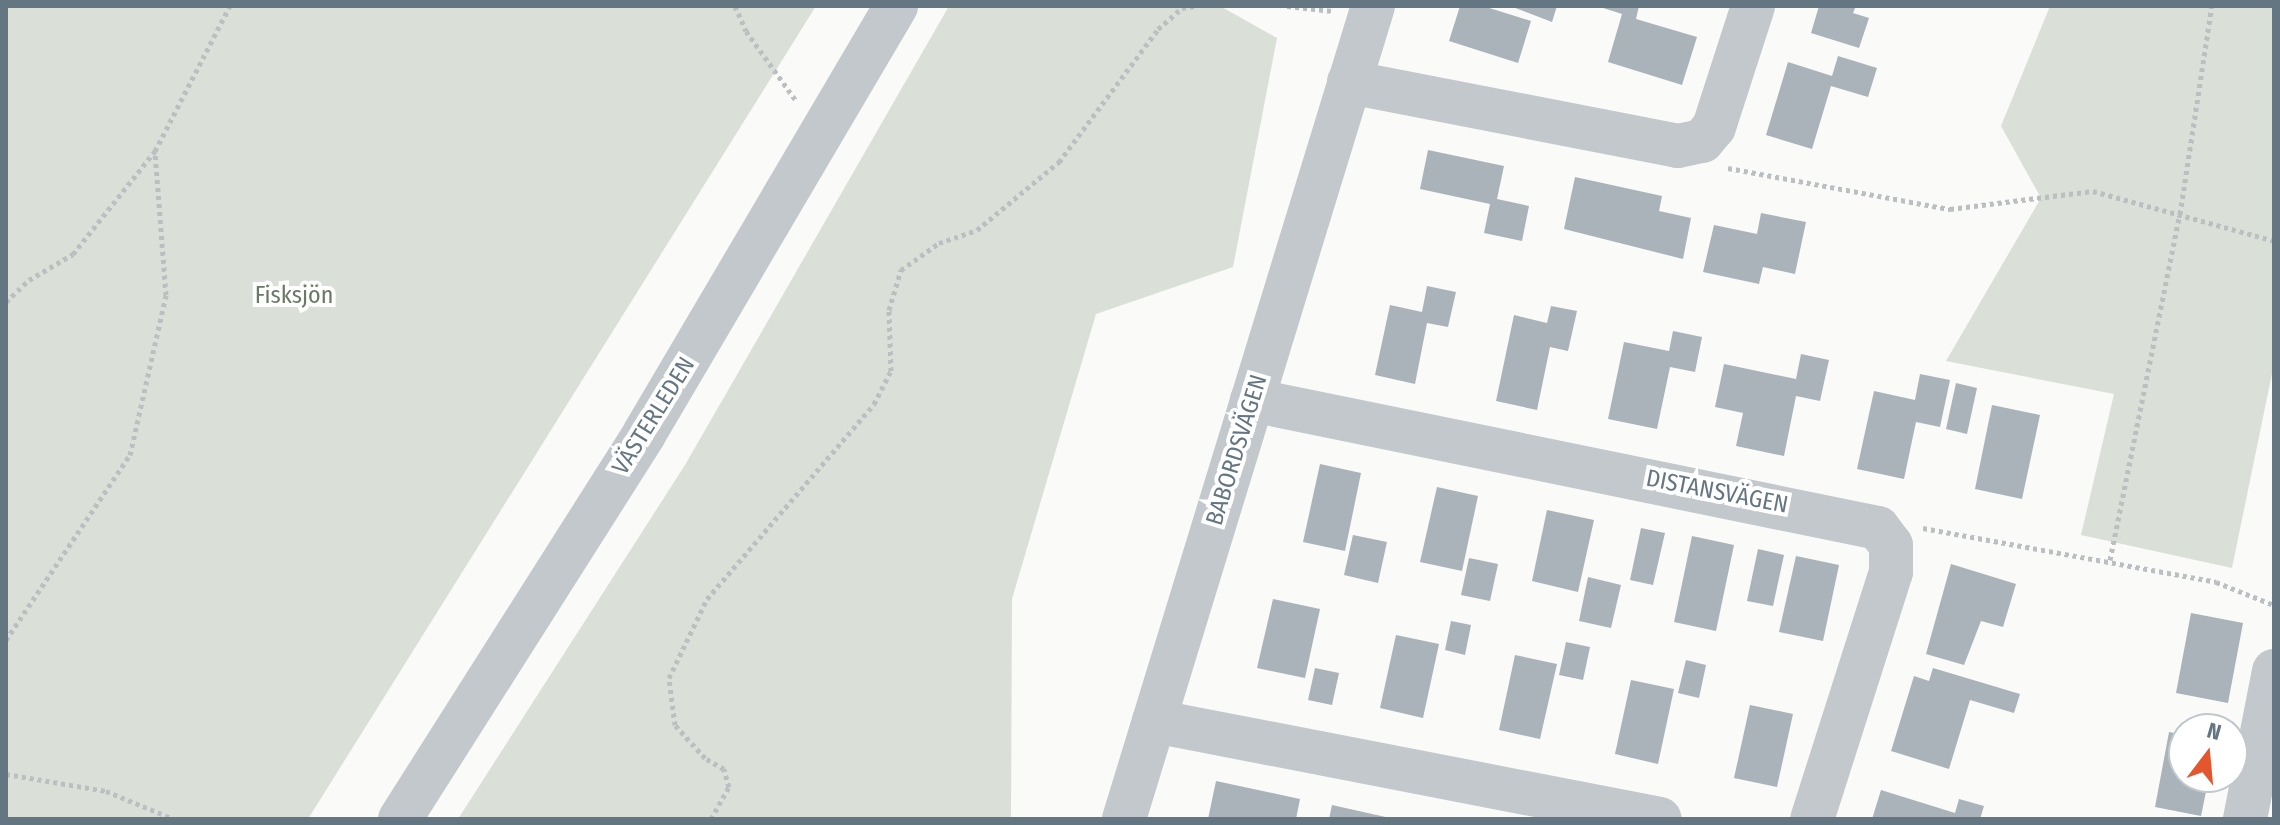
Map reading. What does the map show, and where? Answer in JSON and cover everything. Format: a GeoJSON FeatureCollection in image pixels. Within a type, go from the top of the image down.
{"type":"FeatureCollection","features":[{"type":"Feature","properties":{"kind":"street","name":"VÄSTERLEDEN"},"geometry":{"type":"LineString","coordinates":[[400,819],[644,434],[827,129],[896,6]]}},
{"type":"Feature","properties":{"kind":"street","name":"BABORDSVÄGEN"},"geometry":{"type":"LineString","coordinates":[[1124,819],[1373,6]]}},
{"type":"Feature","properties":{"kind":"street"},"geometry":{"type":"LineString","coordinates":[[1349,82],[1678,146],[1702,141],[1714,127],[1753,6]]}},
{"type":"Feature","properties":{"kind":"street","name":"DISTANSVÄGEN"},"geometry":{"type":"LineString","coordinates":[[1252,400],[1878,528]]}},
{"type":"Feature","properties":{"kind":"street"},"geometry":{"type":"LineString","coordinates":[[1812,819],[1891,572],[1891,545],[1878,528]]}},
{"type":"Feature","properties":{"kind":"street"},"geometry":{"type":"LineString","coordinates":[[2245,819],[2274,671]]}},
{"type":"Feature","properties":{"kind":"street"},"geometry":{"type":"LineString","coordinates":[[1154,721],[1660,819]]}},
{"type":"Feature","properties":{"kind":"path"},"geometry":{"type":"LineString","coordinates":[[6,302],[29,280],[73,254],[155,151],[230,6]]}},
{"type":"Feature","properties":{"kind":"path"},"geometry":{"type":"LineString","coordinates":[[735,6],[746,31],[803,110],[827,129]]}},
{"type":"Feature","properties":{"kind":"path"},"geometry":{"type":"LineString","coordinates":[[711,819],[729,787],[724,769],[705,758],[675,725],[669,678],[707,599],[874,404],[891,371],[889,310],[901,270],[939,243],[977,230],[1059,162],[1158,29],[1182,8],[1195,6]]}},
{"type":"Feature","properties":{"kind":"path"},"geometry":{"type":"LineString","coordinates":[[2110,560],[2180,214],[2212,6]]}},
{"type":"Feature","properties":{"kind":"path"},"geometry":{"type":"LineString","coordinates":[[1678,146],[1743,172],[1884,200],[1973,209],[2093,191],[2274,241]]}},
{"type":"Feature","properties":{"kind":"path"},"geometry":{"type":"LineString","coordinates":[[6,640],[130,455],[166,295],[155,151]]}},
{"type":"Feature","properties":{"kind":"path"},"geometry":{"type":"LineString","coordinates":[[1878,528],[1931,528],[2110,560],[2216,582],[2274,605]]}},
{"type":"Feature","properties":{"kind":"path"},"geometry":{"type":"LineString","coordinates":[[6,774],[106,791],[174,819]]}},
{"type":"Feature","properties":{"kind":"green space","name":"Fisksjön"},"geometry":{"type":"Polygon","coordinates":[[[6,6],[816,6],[308,819],[6,819],[6,6]]]}},
{"type":"Feature","properties":{"kind":"green space"},"geometry":{"type":"Polygon","coordinates":[[[949,6],[1220,6],[1277,38],[1233,267],[1096,314],[1012,599],[1011,819],[458,819],[685,465],[949,6]]]}},
{"type":"Feature","properties":{"kind":"green space"},"geometry":{"type":"Polygon","coordinates":[[[2050,6],[2274,6],[2274,364],[2232,568],[2081,535],[2114,394],[1946,361],[2041,198],[2001,126],[2050,6]]]}},
{"type":"Feature","properties":{"kind":"building"},"geometry":{"type":"Polygon","coordinates":[[[1460,6],[1483,6],[1531,21],[1518,63],[1449,41],[1460,6]]]}},
{"type":"Feature","properties":{"kind":"building"},"geometry":{"type":"Polygon","coordinates":[[[1510,6],[1557,6],[1552,22],[1510,6]]]}},
{"type":"Feature","properties":{"kind":"building"},"geometry":{"type":"Polygon","coordinates":[[[1597,6],[1639,6],[1636,19],[1697,37],[1682,85],[1608,62],[1622,14],[1597,6]]]}},
{"type":"Feature","properties":{"kind":"building"},"geometry":{"type":"Polygon","coordinates":[[[1819,6],[1856,6],[1853,13],[1869,18],[1859,48],[1811,33],[1819,6]]]}},
{"type":"Feature","properties":{"kind":"building"},"geometry":{"type":"Polygon","coordinates":[[[1838,56],[1877,68],[1868,97],[1831,86],[1812,149],[1766,135],[1788,62],[1832,76],[1838,56]]]}},
{"type":"Feature","properties":{"kind":"building"},"geometry":{"type":"Polygon","coordinates":[[[1428,150],[1504,166],[1497,199],[1529,206],[1522,241],[1484,233],[1490,204],[1420,189],[1428,150]]]}},
{"type":"Feature","properties":{"kind":"building"},"geometry":{"type":"Polygon","coordinates":[[[1575,177],[1662,196],[1659,211],[1691,218],[1683,259],[1564,229],[1575,177]]]}},
{"type":"Feature","properties":{"kind":"building"},"geometry":{"type":"Polygon","coordinates":[[[1761,213],[1806,222],[1795,274],[1763,267],[1759,284],[1703,272],[1714,225],[1757,234],[1761,213]]]}},
{"type":"Feature","properties":{"kind":"building"},"geometry":{"type":"Polygon","coordinates":[[[1427,286],[1456,292],[1448,327],[1427,323],[1415,384],[1375,375],[1390,305],[1422,312],[1427,286]]]}},
{"type":"Feature","properties":{"kind":"building"},"geometry":{"type":"Polygon","coordinates":[[[1551,306],[1577,311],[1568,351],[1550,347],[1537,410],[1496,401],[1514,315],[1547,323],[1551,306]]]}},
{"type":"Feature","properties":{"kind":"building"},"geometry":{"type":"Polygon","coordinates":[[[1673,331],[1702,337],[1695,372],[1670,367],[1657,429],[1608,419],[1624,342],[1669,351],[1673,331]]]}},
{"type":"Feature","properties":{"kind":"building"},"geometry":{"type":"Polygon","coordinates":[[[1801,354],[1829,360],[1820,401],[1796,396],[1784,456],[1736,446],[1743,413],[1715,407],[1724,364],[1796,379],[1801,354]]]}},
{"type":"Feature","properties":{"kind":"building"},"geometry":{"type":"Polygon","coordinates":[[[1920,374],[1950,380],[1940,427],[1916,422],[1904,479],[1857,469],[1874,391],[1915,400],[1920,374]]]}},
{"type":"Feature","properties":{"kind":"building"},"geometry":{"type":"Polygon","coordinates":[[[1956,383],[1977,388],[1967,434],[1946,429],[1956,383]]]}},
{"type":"Feature","properties":{"kind":"building"},"geometry":{"type":"Polygon","coordinates":[[[1992,405],[2040,415],[2022,499],[1975,489],[1992,405]]]}},
{"type":"Feature","properties":{"kind":"building"},"geometry":{"type":"Polygon","coordinates":[[[1320,464],[1361,473],[1345,551],[1303,542],[1320,464]]]}},
{"type":"Feature","properties":{"kind":"building"},"geometry":{"type":"Polygon","coordinates":[[[1437,487],[1478,496],[1462,571],[1420,562],[1437,487]]]}},
{"type":"Feature","properties":{"kind":"building"},"geometry":{"type":"Polygon","coordinates":[[[1547,510],[1594,520],[1578,592],[1532,581],[1547,510]]]}},
{"type":"Feature","properties":{"kind":"building"},"geometry":{"type":"Polygon","coordinates":[[[1641,528],[1665,533],[1653,585],[1630,580],[1641,528]]]}},
{"type":"Feature","properties":{"kind":"building"},"geometry":{"type":"Polygon","coordinates":[[[1353,535],[1387,542],[1378,583],[1344,575],[1353,535]]]}},
{"type":"Feature","properties":{"kind":"building"},"geometry":{"type":"Polygon","coordinates":[[[1692,536],[1734,545],[1716,631],[1674,622],[1692,536]]]}},
{"type":"Feature","properties":{"kind":"building"},"geometry":{"type":"Polygon","coordinates":[[[1758,549],[1784,555],[1773,606],[1747,601],[1758,549]]]}},
{"type":"Feature","properties":{"kind":"building"},"geometry":{"type":"Polygon","coordinates":[[[1796,556],[1839,565],[1823,641],[1779,632],[1796,556]]]}},
{"type":"Feature","properties":{"kind":"building"},"geometry":{"type":"Polygon","coordinates":[[[1469,558],[1498,564],[1490,601],[1461,595],[1469,558]]]}},
{"type":"Feature","properties":{"kind":"building"},"geometry":{"type":"Polygon","coordinates":[[[1951,564],[2016,584],[2003,627],[1981,621],[1964,665],[1926,654],[1951,564]]]}},
{"type":"Feature","properties":{"kind":"building"},"geometry":{"type":"Polygon","coordinates":[[[1588,577],[1621,585],[1611,628],[1579,621],[1588,577]]]}},
{"type":"Feature","properties":{"kind":"building"},"geometry":{"type":"Polygon","coordinates":[[[1273,599],[1320,609],[1305,678],[1257,668],[1273,599]]]}},
{"type":"Feature","properties":{"kind":"building"},"geometry":{"type":"Polygon","coordinates":[[[2191,613],[2243,623],[2228,703],[2176,693],[2191,613]]]}},
{"type":"Feature","properties":{"kind":"building"},"geometry":{"type":"Polygon","coordinates":[[[1451,621],[1471,625],[1465,655],[1445,650],[1451,621]]]}},
{"type":"Feature","properties":{"kind":"building"},"geometry":{"type":"Polygon","coordinates":[[[1396,635],[1439,644],[1423,718],[1380,708],[1396,635]]]}},
{"type":"Feature","properties":{"kind":"building"},"geometry":{"type":"Polygon","coordinates":[[[1566,642],[1590,647],[1583,680],[1559,675],[1566,642]]]}},
{"type":"Feature","properties":{"kind":"building"},"geometry":{"type":"Polygon","coordinates":[[[1515,655],[1557,664],[1540,739],[1499,730],[1515,655]]]}},
{"type":"Feature","properties":{"kind":"building"},"geometry":{"type":"Polygon","coordinates":[[[1686,660],[1706,665],[1699,698],[1678,693],[1686,660]]]}},
{"type":"Feature","properties":{"kind":"building"},"geometry":{"type":"Polygon","coordinates":[[[1315,668],[1339,673],[1332,705],[1308,700],[1315,668]]]}},
{"type":"Feature","properties":{"kind":"building"},"geometry":{"type":"Polygon","coordinates":[[[1933,668],[2020,694],[2014,713],[1970,700],[1949,769],[1891,751],[1914,676],[1929,681],[1933,668]]]}},
{"type":"Feature","properties":{"kind":"building"},"geometry":{"type":"Polygon","coordinates":[[[1631,680],[1674,689],[1658,764],[1615,754],[1631,680]]]}},
{"type":"Feature","properties":{"kind":"building"},"geometry":{"type":"Polygon","coordinates":[[[1750,705],[1793,714],[1777,787],[1734,778],[1750,705]]]}},
{"type":"Feature","properties":{"kind":"building"},"geometry":{"type":"Polygon","coordinates":[[[2168,737],[2168,793],[2206,793],[2201,816],[2155,807],[2168,737]]]}},
{"type":"Feature","properties":{"kind":"building"},"geometry":{"type":"Polygon","coordinates":[[[1216,781],[1300,799],[1296,819],[1208,819],[1216,781]]]}},
{"type":"Feature","properties":{"kind":"building"},"geometry":{"type":"Polygon","coordinates":[[[1881,790],[1955,813],[1959,799],[1984,806],[1980,819],[1872,819],[1881,790]]]}},
{"type":"Feature","properties":{"kind":"building"},"geometry":{"type":"Polygon","coordinates":[[[1332,805],[1390,818],[1390,819],[1329,819],[1332,805]]]}}]}
